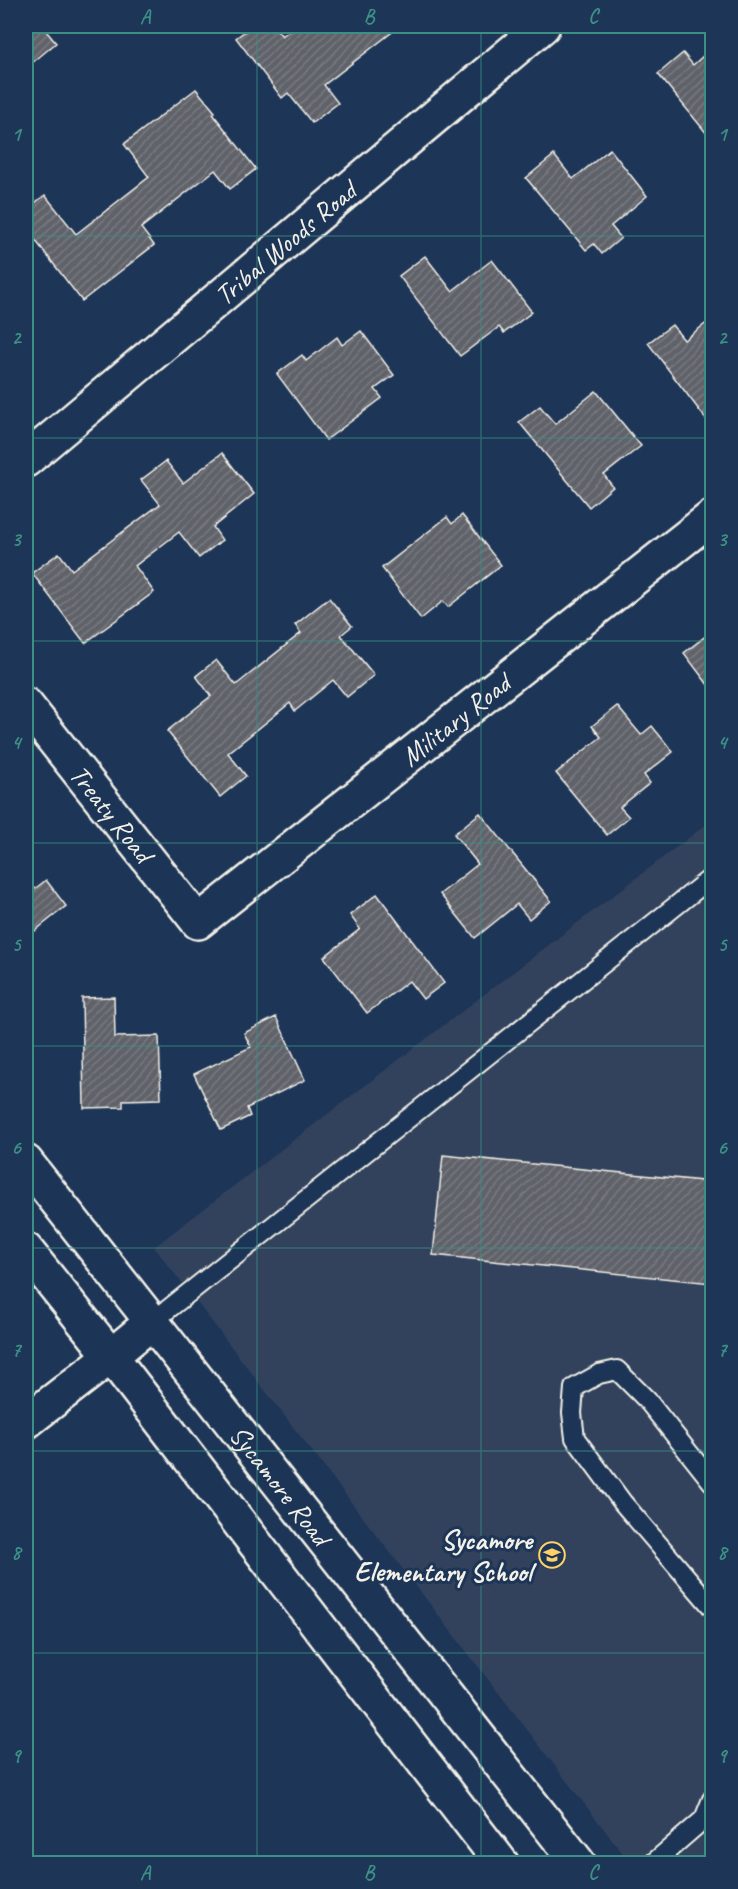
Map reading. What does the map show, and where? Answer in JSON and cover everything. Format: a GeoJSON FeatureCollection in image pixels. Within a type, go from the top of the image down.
{"type":"FeatureCollection","features":[{"type":"Feature","properties":{"kind":"street","name":"Tribal Woods Road"},"geometry":{"type":"LineString","coordinates":[[26,460],[543,26]]}},
{"type":"Feature","properties":{"kind":"street","name":"Military Road"},"geometry":{"type":"LineString","coordinates":[[198,922],[712,517]]}},
{"type":"Feature","properties":{"kind":"street","name":"Treaty Road"},"geometry":{"type":"LineString","coordinates":[[26,705],[198,922]]}},
{"type":"Feature","properties":{"kind":"street","name":"Sycamore Road"},"geometry":{"type":"LineString","coordinates":[[26,1162],[579,1863]]}},
{"type":"Feature","properties":{"kind":"street","name":"Sycamore Road"},"geometry":{"type":"LineString","coordinates":[[26,1250],[111,1356],[502,1863]]}},
{"type":"Feature","properties":{"kind":"street"},"geometry":{"type":"LineString","coordinates":[[26,1422],[152,1322]]}},
{"type":"Feature","properties":{"kind":"lane"},"geometry":{"type":"LineString","coordinates":[[152,1322],[712,878]]}},
{"type":"Feature","properties":{"kind":"lane"},"geometry":{"type":"LineString","coordinates":[[712,1482],[646,1400],[617,1370],[599,1374],[574,1388],[572,1413],[575,1438],[623,1503],[712,1607]]}},
{"type":"Feature","properties":{"kind":"lane"},"geometry":{"type":"LineString","coordinates":[[652,1863],[704,1819],[712,1799]]}},
{"type":"Feature","properties":{"kind":"shaded area","name":"Sycamore Elementary School"},"geometry":{"type":"Polygon","coordinates":[[[712,820],[712,1863],[630,1863],[154,1247],[712,820]]]}},
{"type":"Feature","properties":{"kind":"building"},"geometry":{"type":"Polygon","coordinates":[[[26,26],[42,26],[56,43],[26,68],[26,26]]]}},
{"type":"Feature","properties":{"kind":"building"},"geometry":{"type":"Polygon","coordinates":[[[252,26],[274,26],[282,36],[296,26],[400,26],[324,85],[338,103],[312,123],[288,93],[282,98],[236,38],[252,26]]]}},
{"type":"Feature","properties":{"kind":"building"},"geometry":{"type":"Polygon","coordinates":[[[712,48],[712,140],[658,74],[683,53],[693,65],[712,48]]]}},
{"type":"Feature","properties":{"kind":"building"},"geometry":{"type":"Polygon","coordinates":[[[196,89],[256,169],[230,189],[215,170],[141,228],[154,245],[82,301],[26,228],[26,210],[45,195],[76,234],[149,177],[124,144],[196,89]]]}},
{"type":"Feature","properties":{"kind":"building"},"geometry":{"type":"Polygon","coordinates":[[[610,149],[647,196],[611,226],[621,238],[602,254],[594,244],[586,250],[526,178],[554,155],[573,179],[610,149]]]}},
{"type":"Feature","properties":{"kind":"building"},"geometry":{"type":"Polygon","coordinates":[[[425,256],[452,291],[492,260],[532,312],[504,333],[499,327],[460,356],[399,276],[425,256]]]}},
{"type":"Feature","properties":{"kind":"building"},"geometry":{"type":"Polygon","coordinates":[[[712,319],[712,427],[648,343],[672,325],[684,340],[712,319]]]}},
{"type":"Feature","properties":{"kind":"building"},"geometry":{"type":"Polygon","coordinates":[[[361,331],[394,375],[375,389],[382,398],[326,440],[277,374],[302,355],[306,361],[337,337],[342,345],[361,331]]]}},
{"type":"Feature","properties":{"kind":"building"},"geometry":{"type":"Polygon","coordinates":[[[596,391],[641,446],[604,475],[613,487],[589,507],[519,422],[540,406],[555,424],[596,391]]]}},
{"type":"Feature","properties":{"kind":"building"},"geometry":{"type":"Polygon","coordinates":[[[222,453],[254,494],[213,527],[222,540],[199,558],[179,532],[135,566],[154,592],[85,643],[32,573],[59,553],[72,570],[160,504],[141,480],[166,461],[183,483],[222,453]]]}},
{"type":"Feature","properties":{"kind":"building"},"geometry":{"type":"Polygon","coordinates":[[[462,515],[501,565],[448,607],[443,601],[421,619],[382,568],[447,517],[452,524],[462,515]]]}},
{"type":"Feature","properties":{"kind":"building"},"geometry":{"type":"Polygon","coordinates":[[[329,598],[352,626],[341,635],[374,675],[347,697],[333,680],[295,711],[290,703],[228,753],[246,776],[220,797],[167,731],[211,696],[196,676],[216,660],[236,685],[301,633],[295,625],[329,598]]]}},
{"type":"Feature","properties":{"kind":"building"},"geometry":{"type":"Polygon","coordinates":[[[712,631],[712,690],[684,653],[712,631]]]}},
{"type":"Feature","properties":{"kind":"building"},"geometry":{"type":"Polygon","coordinates":[[[617,706],[641,735],[652,726],[673,752],[644,775],[650,783],[620,807],[629,817],[607,835],[556,773],[601,737],[592,726],[617,706]]]}},
{"type":"Feature","properties":{"kind":"building"},"geometry":{"type":"Polygon","coordinates":[[[480,813],[551,901],[529,919],[517,904],[475,938],[440,894],[478,864],[454,834],[480,813]]]}},
{"type":"Feature","properties":{"kind":"building"},"geometry":{"type":"Polygon","coordinates":[[[46,880],[66,906],[26,938],[26,896],[46,880]]]}},
{"type":"Feature","properties":{"kind":"building"},"geometry":{"type":"Polygon","coordinates":[[[377,894],[444,983],[423,999],[409,981],[367,1013],[324,957],[360,929],[350,915],[377,894]]]}},
{"type":"Feature","properties":{"kind":"building"},"geometry":{"type":"Polygon","coordinates":[[[114,997],[115,1037],[159,1036],[161,1099],[123,1100],[123,1107],[84,1108],[82,998],[114,997]]]}},
{"type":"Feature","properties":{"kind":"building"},"geometry":{"type":"Polygon","coordinates":[[[276,1017],[305,1080],[247,1108],[250,1116],[221,1130],[194,1074],[251,1047],[244,1033],[276,1017]]]}},
{"type":"Feature","properties":{"kind":"building"},"geometry":{"type":"Polygon","coordinates":[[[443,1155],[712,1182],[712,1283],[433,1255],[443,1155]]]}},
{"type":"Feature","properties":{"kind":"place","name":"Sycamore Elementary School"},"geometry":{"type":"Point","coordinates":[552,1555]}}]}
